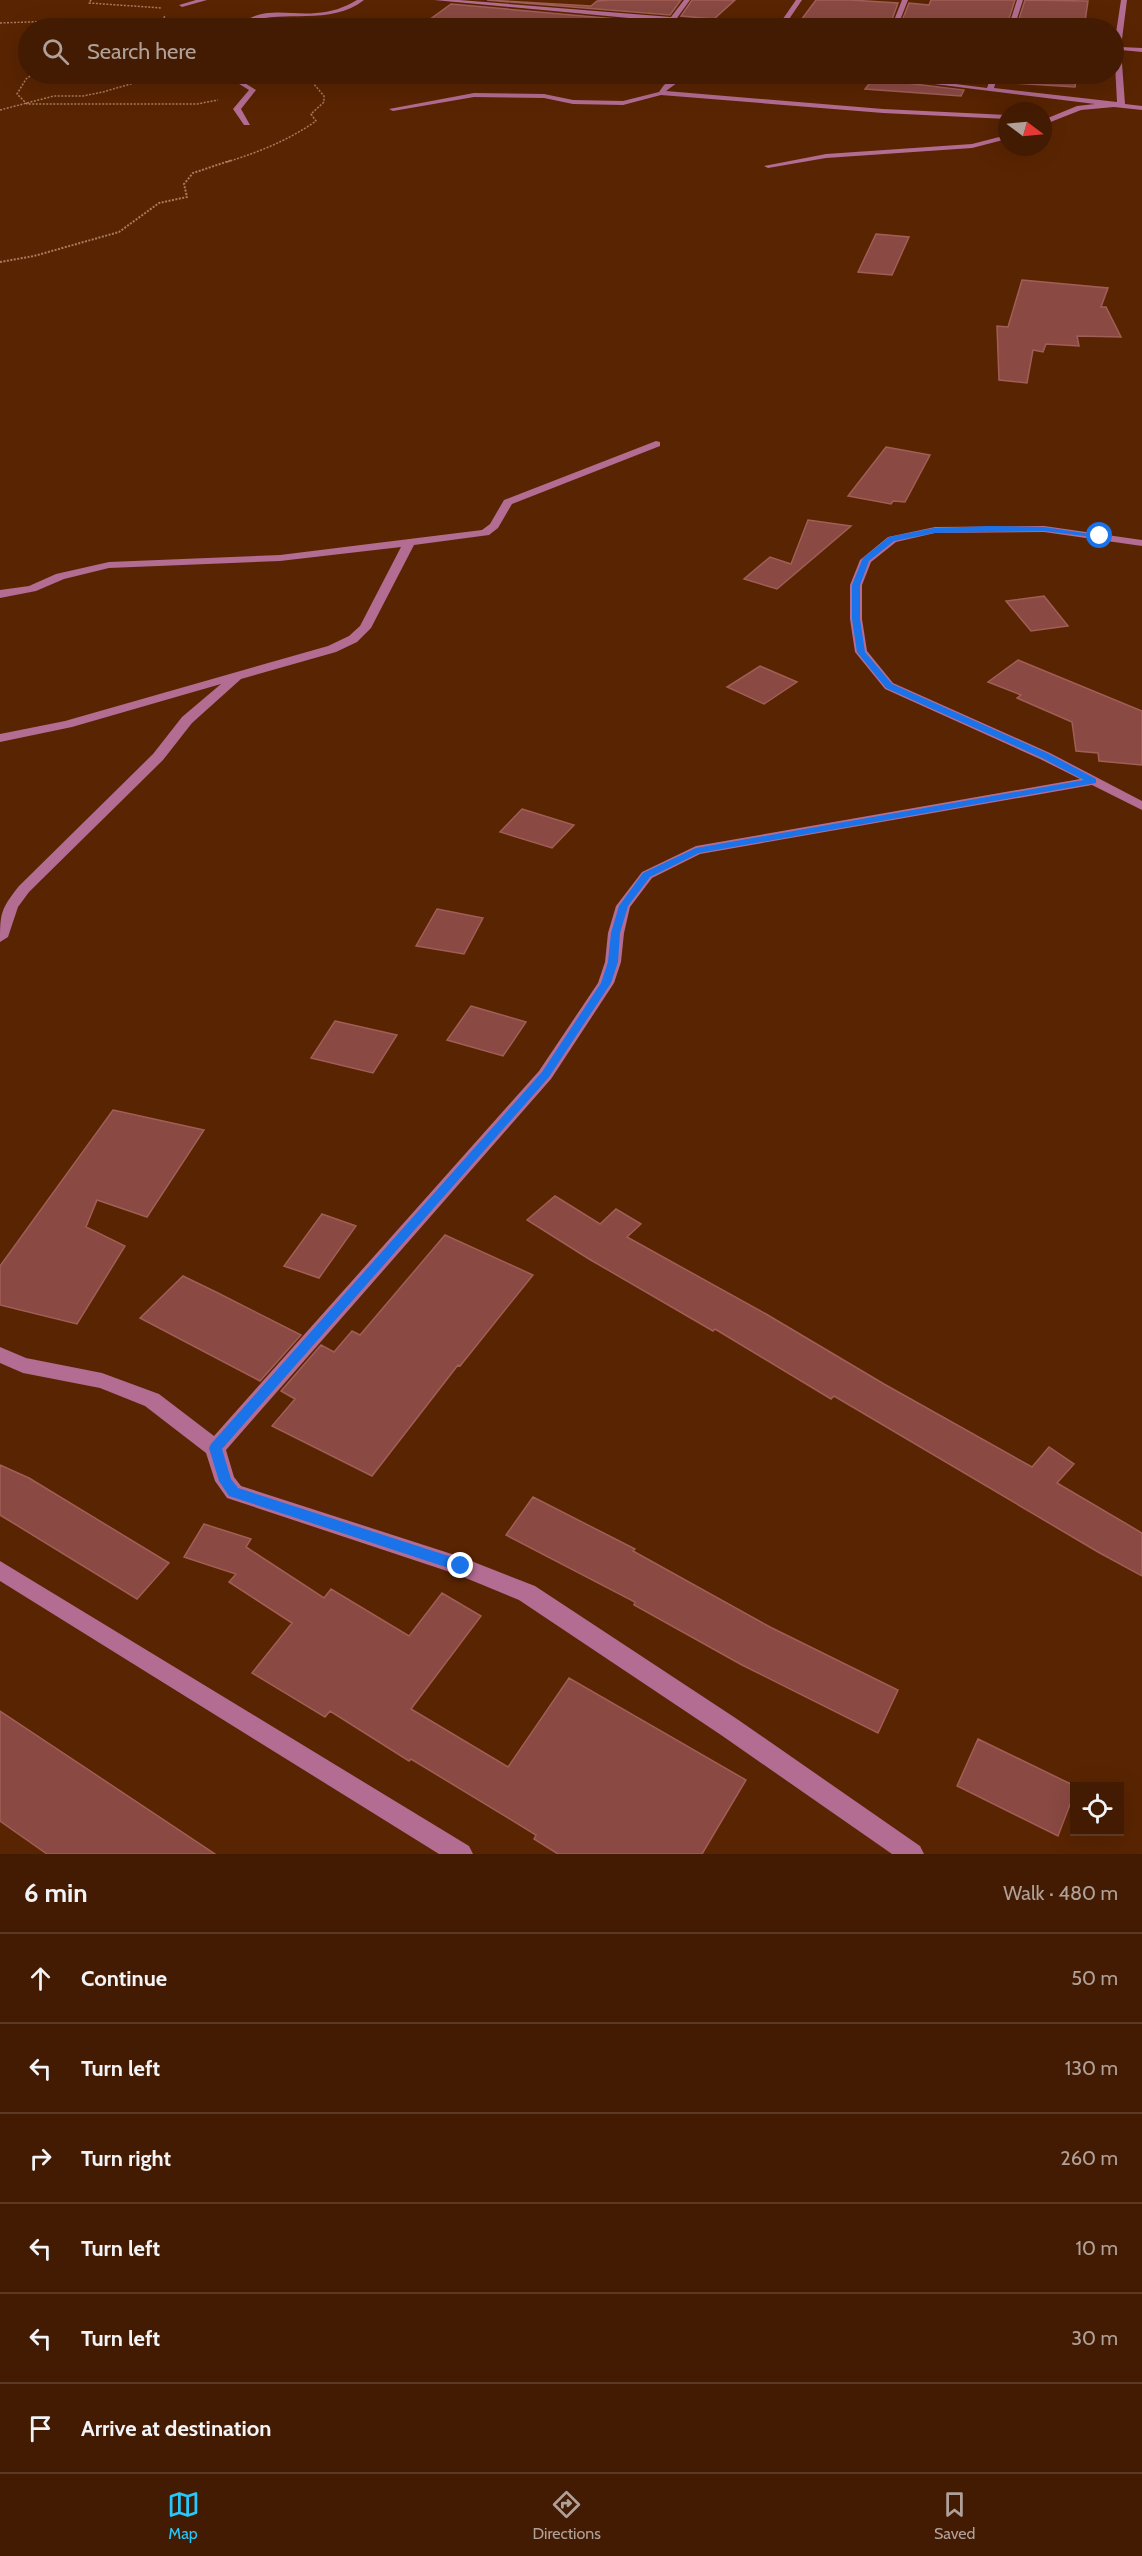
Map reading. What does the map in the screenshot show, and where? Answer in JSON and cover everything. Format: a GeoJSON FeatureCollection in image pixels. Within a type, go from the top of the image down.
{"type":"FeatureCollection","features":[{"type":"Feature","properties":{"kind":"street"},"geometry":{"type":"LineString","coordinates":[[182,6],[204,0]]}},
{"type":"Feature","properties":{"kind":"street"},"geometry":{"type":"LineString","coordinates":[[253,18],[266,14],[326,16],[361,0]]}},
{"type":"Feature","properties":{"kind":"street"},"geometry":{"type":"LineString","coordinates":[[437,0],[569,8],[655,18]]}},
{"type":"Feature","properties":{"kind":"street"},"geometry":{"type":"LineString","coordinates":[[674,18],[687,0]]}},
{"type":"Feature","properties":{"kind":"street"},"geometry":{"type":"LineString","coordinates":[[787,18],[799,0]]}},
{"type":"Feature","properties":{"kind":"street"},"geometry":{"type":"LineString","coordinates":[[898,18],[905,0]]}},
{"type":"Feature","properties":{"kind":"street"},"geometry":{"type":"LineString","coordinates":[[1014,18],[1020,0]]}},
{"type":"Feature","properties":{"kind":"street"},"geometry":{"type":"LineString","coordinates":[[1121,18],[1124,0]]}},
{"type":"Feature","properties":{"kind":"street"},"geometry":{"type":"LineString","coordinates":[[1124,49],[1142,50]]}},
{"type":"Feature","properties":{"kind":"street"},"geometry":{"type":"LineString","coordinates":[[243,84],[253,90],[237,109],[247,123]]}},
{"type":"Feature","properties":{"kind":"street"},"geometry":{"type":"LineString","coordinates":[[661,93],[669,84]]}},
{"type":"Feature","properties":{"kind":"street"},"geometry":{"type":"LineString","coordinates":[[940,84],[1142,108]]}},
{"type":"Feature","properties":{"kind":"street"},"geometry":{"type":"LineString","coordinates":[[990,90],[992,84]]}},
{"type":"Feature","properties":{"kind":"street"},"geometry":{"type":"LineString","coordinates":[[1119,84],[1121,104]]}},
{"type":"Feature","properties":{"kind":"street"},"geometry":{"type":"LineString","coordinates":[[393,109],[474,95],[544,96],[573,102],[610,104],[661,93],[883,111],[998,117]]}},
{"type":"Feature","properties":{"kind":"street"},"geometry":{"type":"LineString","coordinates":[[1052,118],[1080,108],[1121,104]]}},
{"type":"Feature","properties":{"kind":"street"},"geometry":{"type":"LineString","coordinates":[[768,166],[826,156],[972,146],[998,139]]}},
{"type":"Feature","properties":{"kind":"street"},"geometry":{"type":"LineString","coordinates":[[0,594],[32,589],[60,576],[109,566],[280,558],[485,533],[497,525],[503,507],[508,502],[656,444]]}},
{"type":"Feature","properties":{"kind":"street"},"geometry":{"type":"LineString","coordinates":[[1142,543],[1044,529],[934,530],[892,539],[866,560],[856,585],[856,619],[861,652],[889,686],[1046,756],[1142,806]]}},
{"type":"Feature","properties":{"kind":"street"},"geometry":{"type":"LineString","coordinates":[[0,738],[68,724],[332,649],[353,639],[365,628],[409,543]]}},
{"type":"Feature","properties":{"kind":"street"},"geometry":{"type":"LineString","coordinates":[[0,937],[11,906],[38,873],[158,757],[187,720],[240,675]]}},
{"type":"Feature","properties":{"kind":"street"},"geometry":{"type":"LineString","coordinates":[[215,1448],[545,1075],[606,983],[613,962],[616,933],[623,906],[647,875],[696,850],[1093,781]]}},
{"type":"Feature","properties":{"kind":"street"},"geometry":{"type":"LineString","coordinates":[[0,1355],[23,1365],[102,1381],[152,1400],[215,1448],[225,1481],[234,1492],[461,1566],[527,1593],[729,1726],[912,1854]]}},
{"type":"Feature","properties":{"kind":"street"},"geometry":{"type":"LineString","coordinates":[[0,1570],[461,1854]]}},
{"type":"Feature","properties":{"kind":"path"},"geometry":{"type":"LineString","coordinates":[[91,0],[89,3],[168,9],[163,18]]}},
{"type":"Feature","properties":{"kind":"path"},"geometry":{"type":"LineString","coordinates":[[0,23],[18,22]]}},
{"type":"Feature","properties":{"kind":"path"},"geometry":{"type":"LineString","coordinates":[[23,84],[17,94],[27,104],[197,104],[228,98]]}},
{"type":"Feature","properties":{"kind":"path"},"geometry":{"type":"LineString","coordinates":[[0,110],[54,96],[83,96],[131,84]]}},
{"type":"Feature","properties":{"kind":"path"},"geometry":{"type":"LineString","coordinates":[[0,262],[34,256],[119,232],[159,203],[187,196],[184,184],[193,173],[255,153],[300,132],[316,122],[311,114],[324,102],[324,96],[314,84]]}},
{"type":"Feature","properties":{"kind":"building"},"geometry":{"type":"Polygon","coordinates":[[[487,0],[591,6],[597,1],[609,0],[681,0],[670,15],[487,0]]]}},
{"type":"Feature","properties":{"kind":"building"},"geometry":{"type":"Polygon","coordinates":[[[692,0],[735,0],[715,18],[681,16],[692,0]]]}},
{"type":"Feature","properties":{"kind":"building"},"geometry":{"type":"Polygon","coordinates":[[[816,0],[898,3],[893,18],[802,18],[816,0]]]}},
{"type":"Feature","properties":{"kind":"building"},"geometry":{"type":"Polygon","coordinates":[[[931,0],[1015,0],[1009,18],[903,18],[909,3],[929,5],[931,0]]]}},
{"type":"Feature","properties":{"kind":"building"},"geometry":{"type":"Polygon","coordinates":[[[1025,0],[1088,1],[1085,18],[1019,18],[1025,0]]]}},
{"type":"Feature","properties":{"kind":"building"},"geometry":{"type":"Polygon","coordinates":[[[451,4],[606,18],[432,18],[451,4]]]}},
{"type":"Feature","properties":{"kind":"building"},"geometry":{"type":"Polygon","coordinates":[[[869,84],[914,84],[964,90],[961,96],[865,89],[869,84]]]}},
{"type":"Feature","properties":{"kind":"building"},"geometry":{"type":"Polygon","coordinates":[[[1029,84],[1075,84],[1075,87],[1029,84]]]}},
{"type":"Feature","properties":{"kind":"building"},"geometry":{"type":"Polygon","coordinates":[[[876,234],[909,237],[892,275],[858,272],[876,234]]]}},
{"type":"Feature","properties":{"kind":"building"},"geometry":{"type":"Polygon","coordinates":[[[1022,280],[1108,288],[1101,307],[1106,307],[1121,337],[1077,336],[1079,346],[1046,344],[1043,352],[1033,350],[1027,383],[999,380],[997,326],[1008,327],[1022,280]]]}},
{"type":"Feature","properties":{"kind":"building"},"geometry":{"type":"Polygon","coordinates":[[[886,447],[930,455],[905,502],[893,501],[891,504],[848,496],[886,447]]]}},
{"type":"Feature","properties":{"kind":"building"},"geometry":{"type":"Polygon","coordinates":[[[808,520],[851,526],[777,589],[744,579],[770,557],[791,564],[808,520]]]}},
{"type":"Feature","properties":{"kind":"building"},"geometry":{"type":"Polygon","coordinates":[[[1044,596],[1068,626],[1031,631],[1006,601],[1044,596]]]}},
{"type":"Feature","properties":{"kind":"building"},"geometry":{"type":"Polygon","coordinates":[[[1018,660],[1142,711],[1142,765],[1099,761],[1098,753],[1076,751],[1072,722],[1017,698],[1021,695],[988,682],[1018,660]]]}},
{"type":"Feature","properties":{"kind":"building"},"geometry":{"type":"Polygon","coordinates":[[[760,666],[797,682],[764,704],[727,687],[760,666]]]}},
{"type":"Feature","properties":{"kind":"building"},"geometry":{"type":"Polygon","coordinates":[[[522,809],[574,825],[552,848],[500,832],[522,809]]]}},
{"type":"Feature","properties":{"kind":"building"},"geometry":{"type":"Polygon","coordinates":[[[437,909],[483,918],[464,954],[416,946],[437,909]]]}},
{"type":"Feature","properties":{"kind":"building"},"geometry":{"type":"Polygon","coordinates":[[[471,1006],[526,1022],[503,1056],[447,1040],[471,1006]]]}},
{"type":"Feature","properties":{"kind":"building"},"geometry":{"type":"Polygon","coordinates":[[[335,1021],[397,1035],[373,1073],[311,1058],[335,1021]]]}},
{"type":"Feature","properties":{"kind":"building"},"geometry":{"type":"Polygon","coordinates":[[[113,1110],[204,1130],[147,1217],[97,1200],[86,1227],[125,1246],[77,1324],[0,1305],[0,1266],[113,1110]]]}},
{"type":"Feature","properties":{"kind":"building"},"geometry":{"type":"Polygon","coordinates":[[[555,1196],[600,1224],[616,1209],[641,1224],[627,1237],[1032,1467],[1049,1447],[1074,1464],[1057,1483],[1142,1533],[1142,1576],[834,1396],[831,1399],[715,1329],[713,1331],[527,1220],[555,1196]]]}},
{"type":"Feature","properties":{"kind":"building"},"geometry":{"type":"Polygon","coordinates":[[[322,1214],[356,1226],[319,1278],[284,1266],[322,1214]]]}},
{"type":"Feature","properties":{"kind":"building"},"geometry":{"type":"Polygon","coordinates":[[[445,1235],[533,1275],[460,1366],[458,1365],[372,1476],[272,1426],[295,1399],[281,1391],[321,1345],[334,1352],[352,1331],[360,1335],[445,1235]]]}},
{"type":"Feature","properties":{"kind":"building"},"geometry":{"type":"Polygon","coordinates":[[[183,1276],[301,1335],[260,1381],[140,1318],[183,1276]]]}},
{"type":"Feature","properties":{"kind":"building"},"geometry":{"type":"Polygon","coordinates":[[[0,1465],[29,1478],[169,1563],[137,1599],[0,1515],[0,1465]]]}},
{"type":"Feature","properties":{"kind":"building"},"geometry":{"type":"Polygon","coordinates":[[[533,1497],[635,1549],[633,1551],[770,1627],[898,1690],[878,1733],[742,1665],[634,1605],[635,1602],[506,1535],[533,1497]]]}},
{"type":"Feature","properties":{"kind":"building"},"geometry":{"type":"Polygon","coordinates":[[[204,1524],[251,1539],[246,1547],[324,1598],[331,1589],[409,1636],[442,1593],[481,1616],[411,1709],[508,1767],[569,1678],[746,1780],[702,1854],[558,1854],[534,1839],[536,1835],[411,1759],[409,1761],[330,1711],[325,1717],[252,1673],[292,1623],[229,1582],[236,1574],[184,1557],[204,1524]]]}},
{"type":"Feature","properties":{"kind":"building"},"geometry":{"type":"Polygon","coordinates":[[[0,1711],[215,1854],[47,1854],[0,1821],[0,1711]]]}},
{"type":"Feature","properties":{"kind":"building"},"geometry":{"type":"Polygon","coordinates":[[[978,1739],[1070,1784],[1070,1804],[1058,1836],[957,1786],[978,1739]]]}},
{"type":"Feature","properties":{"kind":"route"},"geometry":{"type":"LineString","coordinates":[[461,1566],[234,1492],[225,1481],[215,1448],[545,1075],[606,983],[613,962],[616,933],[623,906],[647,875],[696,850],[1093,781],[1046,756],[889,686],[861,652],[856,619],[856,585],[866,560],[892,539],[934,530],[1044,529],[1100,536]]}}]}
